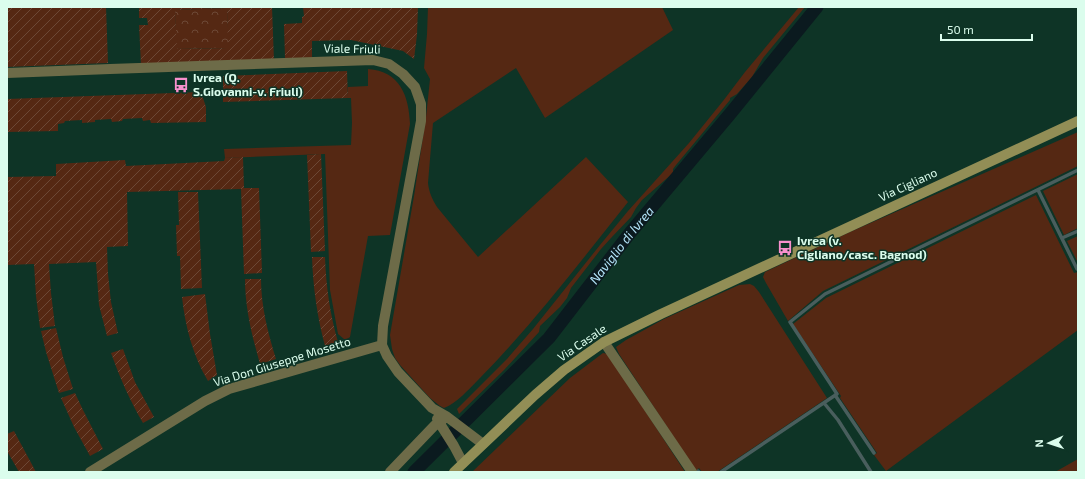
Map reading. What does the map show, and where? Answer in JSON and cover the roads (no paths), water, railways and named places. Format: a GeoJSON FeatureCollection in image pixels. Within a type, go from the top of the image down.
{"type":"FeatureCollection","features":[{"type":"Feature","properties":{"kind":"main road","name":"Via Cigliano"},"geometry":{"type":"LineString","coordinates":[[750,273],[1078,121]]}},
{"type":"Feature","properties":{"kind":"main road","name":"Via Casale"},"geometry":{"type":"LineString","coordinates":[[454,472],[535,395],[564,370],[604,342],[750,273]]}},
{"type":"Feature","properties":{"kind":"street","name":"Viale Friuli"},"geometry":{"type":"LineString","coordinates":[[7,73],[110,68],[373,60],[389,64],[403,74],[415,87],[421,104],[421,121],[383,326],[382,345],[392,365],[443,420],[471,435],[483,444]]}},
{"type":"Feature","properties":{"kind":"street"},"geometry":{"type":"LineString","coordinates":[[604,342],[692,472]]}},
{"type":"Feature","properties":{"kind":"street","name":"Via Don Giuseppe Mosetto"},"geometry":{"type":"LineString","coordinates":[[90,472],[205,401],[229,389],[382,345]]}},
{"type":"Feature","properties":{"kind":"street","name":"Viale Friuli"},"geometry":{"type":"LineString","coordinates":[[443,420],[463,463]]}},
{"type":"Feature","properties":{"kind":"street"},"geometry":{"type":"LineString","coordinates":[[390,472],[435,425],[443,420]]}},
{"type":"Feature","properties":{"kind":"waterway","name":"Naviglio di Ivrea"},"geometry":{"type":"LineString","coordinates":[[414,472],[549,338],[630,233],[817,7]]}},
{"type":"Feature","properties":{"kind":"waterway"},"geometry":{"type":"LineString","coordinates":[[721,472],[837,394],[790,322],[825,294],[1078,170]]}},
{"type":"Feature","properties":{"kind":"waterway"},"geometry":{"type":"LineString","coordinates":[[1038,190],[1077,269]]}},
{"type":"Feature","properties":{"kind":"waterway"},"geometry":{"type":"LineString","coordinates":[[1062,238],[1078,231]]}},
{"type":"Feature","properties":{"kind":"waterway"},"geometry":{"type":"LineString","coordinates":[[835,395],[874,453]]}},
{"type":"Feature","properties":{"kind":"waterway"},"geometry":{"type":"LineString","coordinates":[[824,403],[838,420],[871,472]]}},
{"type":"Feature","properties":{"kind":"place","name":"Ivrea (Q. S.Giovanni-v. Friuli)"},"geometry":{"type":"Point","coordinates":[181,85]}},
{"type":"Feature","properties":{"kind":"place","name":"Ivrea (v. Cigliano/casc. Bagnod)"},"geometry":{"type":"Point","coordinates":[785,248]}}]}
